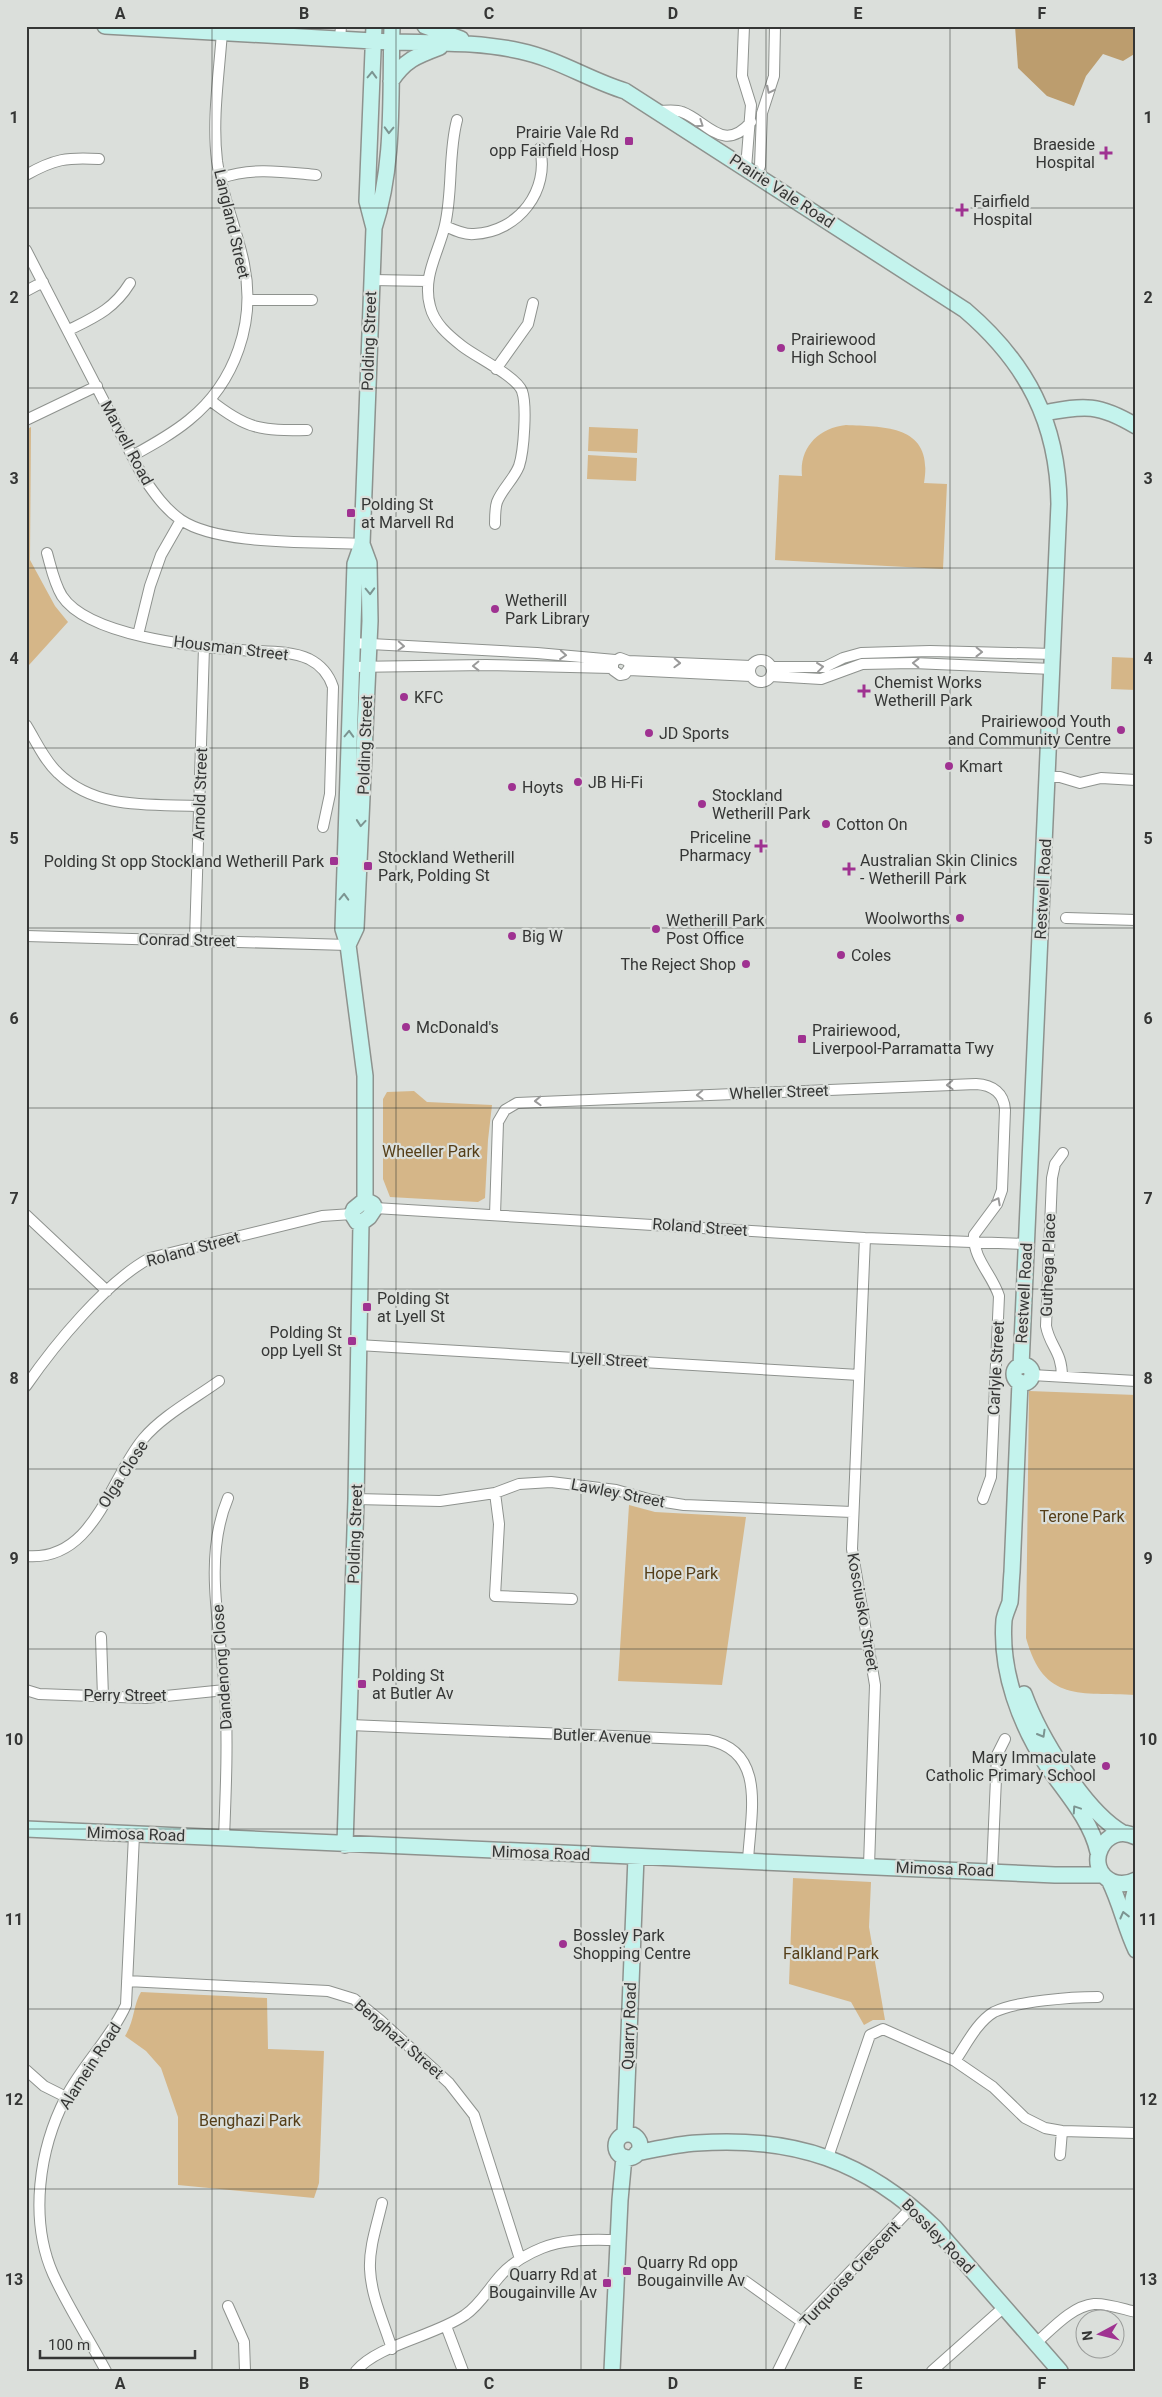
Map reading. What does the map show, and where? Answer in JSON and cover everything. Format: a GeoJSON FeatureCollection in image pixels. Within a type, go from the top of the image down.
{"type":"FeatureCollection","features":[{"type":"Feature","properties":{"kind":"main road","name":"Prairie Vale Road"},"geometry":{"type":"LineString","coordinates":[[106,26],[222,32],[374,34],[392,42],[482,44],[521,51],[556,61],[607,86],[626,91],[965,310],[990,331],[1013,359],[1044,413]]}},
{"type":"Feature","properties":{"kind":"main road","name":"Polding Street"},"geometry":{"type":"LineString","coordinates":[[370,1204],[365,1076],[348,945],[343,929],[355,564],[362,544],[374,228],[382,203],[388,149],[392,26]]}},
{"type":"Feature","properties":{"kind":"main road"},"geometry":{"type":"LineString","coordinates":[[425,26],[482,44]]}},
{"type":"Feature","properties":{"kind":"main road","name":"Polding Street"},"geometry":{"type":"LineString","coordinates":[[374,34],[367,202],[374,228]]}},
{"type":"Feature","properties":{"kind":"main road"},"geometry":{"type":"LineString","coordinates":[[391,81],[401,66],[408,60],[448,44]]}},
{"type":"Feature","properties":{"kind":"main road"},"geometry":{"type":"LineString","coordinates":[[1044,413],[1091,407],[1111,412],[1136,426]]}},
{"type":"Feature","properties":{"kind":"main road","name":"Restwell Road"},"geometry":{"type":"LineString","coordinates":[[1044,413],[1054,452],[1059,488],[1054,654],[1026,1244],[1024,1374],[1010,1603],[1018,1676],[1036,1723],[1091,1806],[1108,1825],[1129,1835]]}},
{"type":"Feature","properties":{"kind":"main road","name":"Polding Street"},"geometry":{"type":"LineString","coordinates":[[348,945],[356,928],[369,666],[369,563],[362,544]]}},
{"type":"Feature","properties":{"kind":"main road"},"geometry":{"type":"LineString","coordinates":[[356,1218],[369,1217],[370,1204]]}},
{"type":"Feature","properties":{"kind":"main road","name":"Polding Street"},"geometry":{"type":"LineString","coordinates":[[345,1845],[356,1499],[358,1345],[356,1218]]}},
{"type":"Feature","properties":{"kind":"main road","name":"Restwell Road"},"geometry":{"type":"LineString","coordinates":[[1010,1603],[1004,1618],[1004,1636],[1009,1678],[1018,1706],[1034,1744],[1092,1833],[1106,1878]]}},
{"type":"Feature","properties":{"kind":"main road","name":"Mimosa Road"},"geometry":{"type":"LineString","coordinates":[[26,1830],[992,1871],[1106,1878],[1124,1884],[1136,1880]]}},
{"type":"Feature","properties":{"kind":"main road"},"geometry":{"type":"LineString","coordinates":[[1098,1856],[1108,1838],[1129,1835]]}},
{"type":"Feature","properties":{"kind":"main road","name":"Mimosa Road"},"geometry":{"type":"LineString","coordinates":[[1055,1875],[1098,1856]]}},
{"type":"Feature","properties":{"kind":"main road","name":"Quarry Road"},"geometry":{"type":"LineString","coordinates":[[612,2371],[622,2167],[631,2145],[636,1857]]}},
{"type":"Feature","properties":{"kind":"main road"},"geometry":{"type":"LineString","coordinates":[[1106,1878],[1122,1907],[1127,1930],[1136,1950]]}},
{"type":"Feature","properties":{"kind":"main road"},"geometry":{"type":"LineString","coordinates":[[1136,1887],[1133,1899],[1136,1915]]}},
{"type":"Feature","properties":{"kind":"main road","name":"Bossley Road"},"geometry":{"type":"LineString","coordinates":[[631,2145],[756,2144],[828,2157],[886,2186],[913,2206],[936,2228],[1060,2371]]}},
{"type":"Feature","properties":{"kind":"street"},"geometry":{"type":"LineString","coordinates":[[744,26],[742,76],[750,98],[752,171]]}},
{"type":"Feature","properties":{"kind":"street"},"geometry":{"type":"LineString","coordinates":[[752,171],[760,166],[762,113],[774,76],[775,26]]}},
{"type":"Feature","properties":{"kind":"street","name":"Langland Street"},"geometry":{"type":"LineString","coordinates":[[132,456],[170,434],[210,400],[233,365],[245,332],[249,300],[244,264],[218,162],[216,129],[222,32]]}},
{"type":"Feature","properties":{"kind":"street"},"geometry":{"type":"LineString","coordinates":[[654,110],[683,112],[712,132],[723,136],[742,130],[751,122]]}},
{"type":"Feature","properties":{"kind":"street"},"geometry":{"type":"LineString","coordinates":[[457,120],[452,136],[451,183],[445,226],[428,281],[429,304],[433,316],[443,330],[514,380],[522,390],[524,403],[522,452],[518,467],[497,502],[495,524]]}},
{"type":"Feature","properties":{"kind":"street"},"geometry":{"type":"LineString","coordinates":[[445,226],[462,233],[475,234],[497,229],[513,220],[527,208],[536,194],[544,163],[540,148]]}},
{"type":"Feature","properties":{"kind":"street"},"geometry":{"type":"LineString","coordinates":[[26,175],[58,160],[99,159]]}},
{"type":"Feature","properties":{"kind":"street"},"geometry":{"type":"LineString","coordinates":[[221,178],[239,172],[258,170],[316,175]]}},
{"type":"Feature","properties":{"kind":"street","name":"Marvell Road"},"geometry":{"type":"LineString","coordinates":[[26,250],[69,330],[132,456],[159,500],[181,520],[208,532],[232,538],[362,544]]}},
{"type":"Feature","properties":{"kind":"street"},"geometry":{"type":"LineString","coordinates":[[372,280],[428,281]]}},
{"type":"Feature","properties":{"kind":"street"},"geometry":{"type":"LineString","coordinates":[[26,291],[43,282]]}},
{"type":"Feature","properties":{"kind":"street"},"geometry":{"type":"LineString","coordinates":[[69,330],[106,311],[120,299],[130,283]]}},
{"type":"Feature","properties":{"kind":"street"},"geometry":{"type":"LineString","coordinates":[[249,300],[312,300]]}},
{"type":"Feature","properties":{"kind":"street"},"geometry":{"type":"LineString","coordinates":[[496,369],[528,324],[533,303]]}},
{"type":"Feature","properties":{"kind":"street"},"geometry":{"type":"LineString","coordinates":[[26,420],[97,386]]}},
{"type":"Feature","properties":{"kind":"street"},"geometry":{"type":"LineString","coordinates":[[210,400],[230,416],[249,426],[271,431],[307,430]]}},
{"type":"Feature","properties":{"kind":"street"},"geometry":{"type":"LineString","coordinates":[[138,635],[150,586],[161,555],[181,520]]}},
{"type":"Feature","properties":{"kind":"street","name":"Housman Street"},"geometry":{"type":"LineString","coordinates":[[47,553],[54,577],[63,597],[79,613],[104,625],[138,635],[204,648],[294,654],[309,660],[330,677],[333,687],[330,794],[323,827]]}},
{"type":"Feature","properties":{"kind":"street"},"geometry":{"type":"LineString","coordinates":[[352,643],[498,651],[613,664]]}},
{"type":"Feature","properties":{"kind":"street","name":"Arnold Street"},"geometry":{"type":"LineString","coordinates":[[195,940],[204,648]]}},
{"type":"Feature","properties":{"kind":"street"},"geometry":{"type":"LineString","coordinates":[[498,651],[498,666]]}},
{"type":"Feature","properties":{"kind":"street"},"geometry":{"type":"LineString","coordinates":[[771,672],[825,667],[843,658],[861,653],[930,651],[1054,654]]}},
{"type":"Feature","properties":{"kind":"street"},"geometry":{"type":"LineString","coordinates":[[352,666],[613,664],[623,658],[628,666]]}},
{"type":"Feature","properties":{"kind":"street"},"geometry":{"type":"LineString","coordinates":[[762,660],[769,663],[771,672],[766,681],[759,682],[751,671],[754,662],[762,660]]}},
{"type":"Feature","properties":{"kind":"street"},"geometry":{"type":"LineString","coordinates":[[771,672],[821,679],[862,664],[913,663],[1053,669]]}},
{"type":"Feature","properties":{"kind":"street"},"geometry":{"type":"LineString","coordinates":[[613,664],[615,673],[620,675],[625,674],[628,666]]}},
{"type":"Feature","properties":{"kind":"street"},"geometry":{"type":"LineString","coordinates":[[628,666],[751,671]]}},
{"type":"Feature","properties":{"kind":"street"},"geometry":{"type":"LineString","coordinates":[[26,725],[45,757],[58,772],[91,795],[114,802],[199,806]]}},
{"type":"Feature","properties":{"kind":"street"},"geometry":{"type":"LineString","coordinates":[[1047,776],[1060,777],[1080,783],[1101,778],[1136,780]]}},
{"type":"Feature","properties":{"kind":"street"},"geometry":{"type":"LineString","coordinates":[[1066,918],[1136,920]]}},
{"type":"Feature","properties":{"kind":"street","name":"Conrad Street"},"geometry":{"type":"LineString","coordinates":[[26,936],[348,945]]}},
{"type":"Feature","properties":{"kind":"street","name":"Wheller Street"},"geometry":{"type":"LineString","coordinates":[[495,1215],[498,1122],[505,1110],[517,1103],[976,1084],[994,1089],[1003,1099],[1005,1110],[1002,1190],[997,1204],[975,1231],[974,1242]]}},
{"type":"Feature","properties":{"kind":"street","name":"Guthega Place"},"geometry":{"type":"LineString","coordinates":[[1062,1377],[1060,1356],[1048,1336],[1046,1326],[1052,1178],[1055,1164],[1063,1153]]}},
{"type":"Feature","properties":{"kind":"street","name":"Roland Street"},"geometry":{"type":"LineString","coordinates":[[370,1204],[495,1215],[865,1238],[1026,1244]]}},
{"type":"Feature","properties":{"kind":"street"},"geometry":{"type":"LineString","coordinates":[[26,1215],[107,1291]]}},
{"type":"Feature","properties":{"kind":"street","name":"Roland Street"},"geometry":{"type":"LineString","coordinates":[[26,1385],[51,1351],[107,1291],[126,1273],[150,1258],[322,1216],[356,1218]]}},
{"type":"Feature","properties":{"kind":"street","name":"Kosciusko Street"},"geometry":{"type":"LineString","coordinates":[[865,1238],[852,1512],[854,1570],[875,1685],[869,1866]]}},
{"type":"Feature","properties":{"kind":"street","name":"Carlyle Street"},"geometry":{"type":"LineString","coordinates":[[974,1242],[976,1253],[995,1284],[999,1296],[991,1477],[983,1499]]}},
{"type":"Feature","properties":{"kind":"street","name":"Lyell Street"},"geometry":{"type":"LineString","coordinates":[[358,1345],[859,1375]]}},
{"type":"Feature","properties":{"kind":"street"},"geometry":{"type":"LineString","coordinates":[[1024,1374],[1136,1381]]}},
{"type":"Feature","properties":{"kind":"street","name":"Olga Close"},"geometry":{"type":"LineString","coordinates":[[26,1556],[50,1554],[64,1550],[79,1539],[108,1498],[142,1440],[160,1423],[219,1382]]}},
{"type":"Feature","properties":{"kind":"street","name":"Lawley Street"},"geometry":{"type":"LineString","coordinates":[[356,1499],[440,1501],[495,1493],[520,1484],[551,1482],[598,1487],[652,1500],[684,1505],[852,1512]]}},
{"type":"Feature","properties":{"kind":"street"},"geometry":{"type":"LineString","coordinates":[[495,1493],[498,1524],[495,1596],[572,1599]]}},
{"type":"Feature","properties":{"kind":"street","name":"Dandenong Close"},"geometry":{"type":"LineString","coordinates":[[224,1838],[228,1758],[216,1588],[216,1535],[220,1517],[228,1498]]}},
{"type":"Feature","properties":{"kind":"street"},"geometry":{"type":"LineString","coordinates":[[101,1637],[103,1697]]}},
{"type":"Feature","properties":{"kind":"street","name":"Perry Street"},"geometry":{"type":"LineString","coordinates":[[26,1690],[39,1694],[146,1698],[224,1690]]}},
{"type":"Feature","properties":{"kind":"street","name":"Butler Avenue"},"geometry":{"type":"LineString","coordinates":[[350,1725],[708,1740],[723,1743],[739,1755],[749,1771],[751,1784],[748,1862]]}},
{"type":"Feature","properties":{"kind":"street"},"geometry":{"type":"LineString","coordinates":[[992,1871],[997,1755],[1005,1739]]}},
{"type":"Feature","properties":{"kind":"street","name":"Alamein Road"},"geometry":{"type":"LineString","coordinates":[[106,2371],[53,2274],[43,2242],[39,2210],[43,2173],[53,2127],[66,2096],[96,2050],[119,2021],[126,2005],[134,1834]]}},
{"type":"Feature","properties":{"kind":"street","name":"Benghazi Street"},"geometry":{"type":"LineString","coordinates":[[127,1981],[328,1991],[354,1999],[449,2082],[474,2115],[520,2259]]}},
{"type":"Feature","properties":{"kind":"street"},"geometry":{"type":"LineString","coordinates":[[955,2060],[981,2024],[995,2012],[1026,2004],[1069,1998],[1098,1997]]}},
{"type":"Feature","properties":{"kind":"street"},"geometry":{"type":"LineString","coordinates":[[828,2157],[853,2082],[873,2032],[883,2028],[955,2060],[993,2087],[1025,2118],[1045,2128],[1062,2131],[1136,2133]]}},
{"type":"Feature","properties":{"kind":"street"},"geometry":{"type":"LineString","coordinates":[[26,2070],[44,2086],[66,2096]]}},
{"type":"Feature","properties":{"kind":"street"},"geometry":{"type":"LineString","coordinates":[[1060,2155],[1062,2131]]}},
{"type":"Feature","properties":{"kind":"street"},"geometry":{"type":"LineString","coordinates":[[382,2203],[372,2248],[370,2269],[373,2292],[392,2349]]}},
{"type":"Feature","properties":{"kind":"street","name":"Turquoise Crescent"},"geometry":{"type":"LineString","coordinates":[[778,2371],[802,2322],[913,2206]]}},
{"type":"Feature","properties":{"kind":"street"},"geometry":{"type":"LineString","coordinates":[[356,2371],[373,2357],[446,2326],[466,2314],[502,2274],[520,2259],[560,2243],[585,2240],[618,2240]]}},
{"type":"Feature","properties":{"kind":"street"},"geometry":{"type":"LineString","coordinates":[[745,2281],[802,2322]]}},
{"type":"Feature","properties":{"kind":"street"},"geometry":{"type":"LineString","coordinates":[[1036,2343],[1065,2318],[1082,2307],[1094,2304],[1136,2312]]}},
{"type":"Feature","properties":{"kind":"street"},"geometry":{"type":"LineString","coordinates":[[228,2306],[244,2342],[245,2371]]}},
{"type":"Feature","properties":{"kind":"street"},"geometry":{"type":"LineString","coordinates":[[932,2371],[1004,2307]]}},
{"type":"Feature","properties":{"kind":"street"},"geometry":{"type":"LineString","coordinates":[[446,2326],[463,2371]]}},
{"type":"Feature","properties":{"kind":"green space"},"geometry":{"type":"Polygon","coordinates":[[[846,425],[891,429],[904,433],[914,440],[922,450],[925,464],[924,483],[947,484],[943,569],[775,560],[779,475],[802,476],[804,457],[812,441],[827,430],[846,425]]]}},
{"type":"Feature","properties":{"kind":"green space"},"geometry":{"type":"Polygon","coordinates":[[[31,427],[30,560],[55,606],[68,622],[29,665],[28,707],[26,708],[26,430],[31,427]]]}},
{"type":"Feature","properties":{"kind":"green space"},"geometry":{"type":"Polygon","coordinates":[[[589,427],[638,429],[637,453],[588,451],[589,427]]]}},
{"type":"Feature","properties":{"kind":"green space"},"geometry":{"type":"Polygon","coordinates":[[[588,455],[637,458],[636,481],[587,479],[588,455]]]}},
{"type":"Feature","properties":{"kind":"green space"},"geometry":{"type":"Polygon","coordinates":[[[1112,657],[1136,658],[1136,690],[1111,689],[1112,657]]]}},
{"type":"Feature","properties":{"kind":"green space","name":"Wheeller Park"},"geometry":{"type":"Polygon","coordinates":[[[414,1091],[427,1102],[492,1105],[485,1198],[478,1202],[390,1197],[383,1179],[383,1099],[387,1092],[414,1091]]]}},
{"type":"Feature","properties":{"kind":"green space","name":"Terone Park"},"geometry":{"type":"Polygon","coordinates":[[[1029,1391],[1136,1395],[1136,1695],[1081,1693],[1067,1690],[1054,1684],[1043,1674],[1034,1659],[1026,1638],[1029,1391]]]}},
{"type":"Feature","properties":{"kind":"green space","name":"Hope Park"},"geometry":{"type":"Polygon","coordinates":[[[629,1505],[655,1512],[746,1517],[722,1685],[618,1681],[629,1505]]]}},
{"type":"Feature","properties":{"kind":"green space","name":"Falkland Park"},"geometry":{"type":"Polygon","coordinates":[[[793,1878],[871,1882],[869,1927],[885,2020],[873,2020],[864,2025],[851,2002],[789,1984],[793,1878]]]}},
{"type":"Feature","properties":{"kind":"green space","name":"Benghazi Park"},"geometry":{"type":"Polygon","coordinates":[[[141,1992],[267,1998],[268,2049],[324,2051],[319,2183],[314,2198],[178,2185],[178,2117],[161,2068],[146,2051],[125,2036],[131,2024],[141,1992]]]}},
{"type":"Feature","properties":{"kind":"shaded area"},"geometry":{"type":"Polygon","coordinates":[[[1015,26],[1136,26],[1136,53],[1123,61],[1103,54],[1086,76],[1074,106],[1047,96],[1018,68],[1015,26]]]}},
{"type":"Feature","properties":{"kind":"place","name":"Prairie Vale Rd opp Fairfield Hosp"},"geometry":{"type":"Point","coordinates":[629,141]}},
{"type":"Feature","properties":{"kind":"place","name":"Braeside Hospital"},"geometry":{"type":"Point","coordinates":[1106,153]}},
{"type":"Feature","properties":{"kind":"place","name":"Fairfield Hospital"},"geometry":{"type":"Point","coordinates":[962,210]}},
{"type":"Feature","properties":{"kind":"place","name":"Prairiewood High School"},"geometry":{"type":"Point","coordinates":[781,348]}},
{"type":"Feature","properties":{"kind":"place","name":"Polding St at Marvell Rd"},"geometry":{"type":"Point","coordinates":[351,513]}},
{"type":"Feature","properties":{"kind":"place","name":"Wetherill Park Library"},"geometry":{"type":"Point","coordinates":[495,609]}},
{"type":"Feature","properties":{"kind":"place","name":"Chemist Works Wetherill Park"},"geometry":{"type":"Point","coordinates":[864,691]}},
{"type":"Feature","properties":{"kind":"place","name":"KFC"},"geometry":{"type":"Point","coordinates":[404,697]}},
{"type":"Feature","properties":{"kind":"place","name":"Prairiewood Youth and Community Centre"},"geometry":{"type":"Point","coordinates":[1121,730]}},
{"type":"Feature","properties":{"kind":"place","name":"JD Sports"},"geometry":{"type":"Point","coordinates":[649,733]}},
{"type":"Feature","properties":{"kind":"place","name":"Kmart"},"geometry":{"type":"Point","coordinates":[949,766]}},
{"type":"Feature","properties":{"kind":"place","name":"JB Hi-Fi"},"geometry":{"type":"Point","coordinates":[578,782]}},
{"type":"Feature","properties":{"kind":"place","name":"Hoyts"},"geometry":{"type":"Point","coordinates":[512,787]}},
{"type":"Feature","properties":{"kind":"place","name":"Stockland Wetherill Park"},"geometry":{"type":"Point","coordinates":[702,804]}},
{"type":"Feature","properties":{"kind":"place","name":"Cotton On"},"geometry":{"type":"Point","coordinates":[826,824]}},
{"type":"Feature","properties":{"kind":"place","name":"Priceline Pharmacy"},"geometry":{"type":"Point","coordinates":[761,846]}},
{"type":"Feature","properties":{"kind":"place","name":"Polding St opp Stockland Wetherill Park"},"geometry":{"type":"Point","coordinates":[334,861]}},
{"type":"Feature","properties":{"kind":"place","name":"Stockland Wetherill Park, Polding St"},"geometry":{"type":"Point","coordinates":[368,866]}},
{"type":"Feature","properties":{"kind":"place","name":"Australian Skin Clinics - Wetherill Park"},"geometry":{"type":"Point","coordinates":[849,869]}},
{"type":"Feature","properties":{"kind":"place","name":"Woolworths"},"geometry":{"type":"Point","coordinates":[960,918]}},
{"type":"Feature","properties":{"kind":"place","name":"Wetherill Park Post Office"},"geometry":{"type":"Point","coordinates":[656,929]}},
{"type":"Feature","properties":{"kind":"place","name":"Big W"},"geometry":{"type":"Point","coordinates":[512,936]}},
{"type":"Feature","properties":{"kind":"place","name":"Coles"},"geometry":{"type":"Point","coordinates":[841,955]}},
{"type":"Feature","properties":{"kind":"place","name":"The Reject Shop"},"geometry":{"type":"Point","coordinates":[746,964]}},
{"type":"Feature","properties":{"kind":"place","name":"McDonald's"},"geometry":{"type":"Point","coordinates":[406,1027]}},
{"type":"Feature","properties":{"kind":"place","name":"Prairiewood, Liverpool-Parramatta Twy"},"geometry":{"type":"Point","coordinates":[802,1039]}},
{"type":"Feature","properties":{"kind":"place","name":"Polding St at Lyell St"},"geometry":{"type":"Point","coordinates":[367,1307]}},
{"type":"Feature","properties":{"kind":"place","name":"Polding St opp Lyell St"},"geometry":{"type":"Point","coordinates":[352,1341]}},
{"type":"Feature","properties":{"kind":"place","name":"Polding St at Butler Av"},"geometry":{"type":"Point","coordinates":[362,1684]}},
{"type":"Feature","properties":{"kind":"place","name":"Mary Immaculate Catholic Primary School"},"geometry":{"type":"Point","coordinates":[1106,1766]}},
{"type":"Feature","properties":{"kind":"place","name":"Bossley Park Shopping Centre"},"geometry":{"type":"Point","coordinates":[563,1944]}},
{"type":"Feature","properties":{"kind":"place","name":"Quarry Rd opp Bougainville Av"},"geometry":{"type":"Point","coordinates":[627,2271]}},
{"type":"Feature","properties":{"kind":"place","name":"Quarry Rd at Bougainville Av"},"geometry":{"type":"Point","coordinates":[607,2283]}}]}
